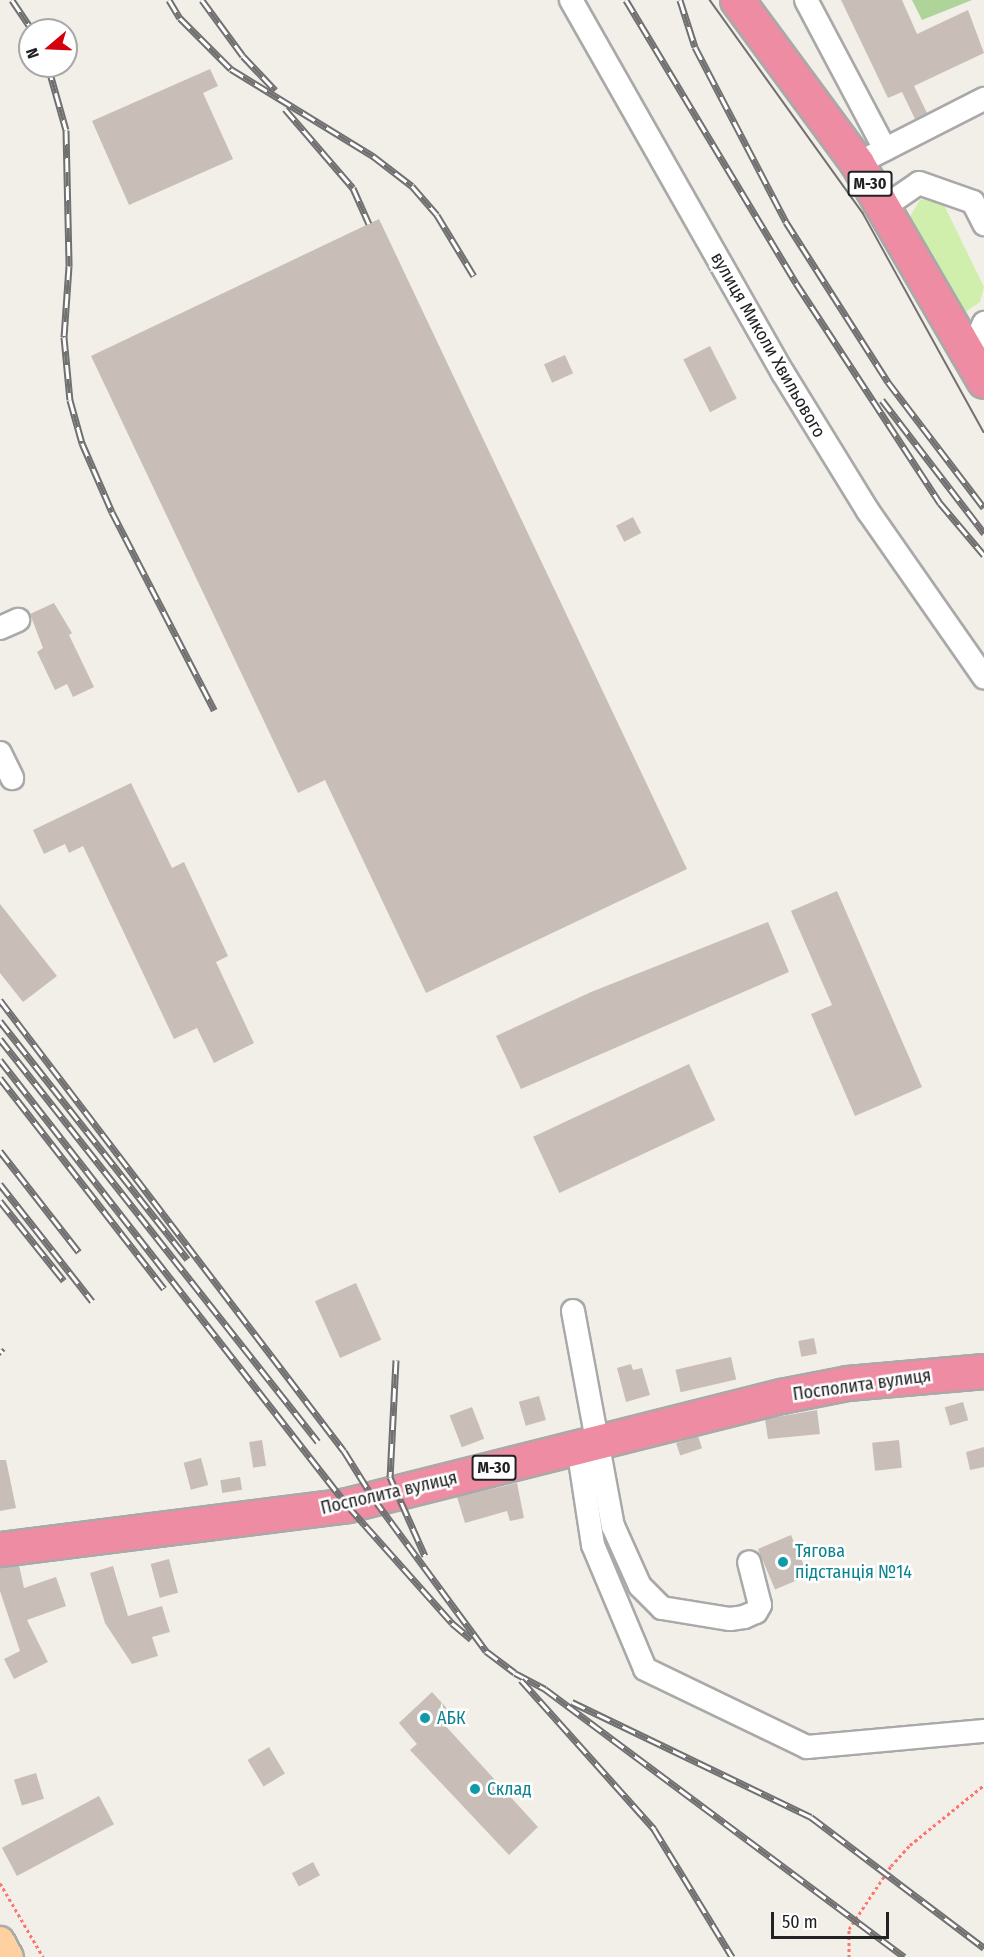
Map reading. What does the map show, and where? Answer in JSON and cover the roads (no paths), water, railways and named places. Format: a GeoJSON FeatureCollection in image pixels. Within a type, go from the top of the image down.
{"type":"FeatureCollection","features":[{"type":"Feature","properties":{"kind":"highway","name":"М-30"},"geometry":{"type":"LineString","coordinates":[[737,0],[871,156],[885,207],[977,368]]}},
{"type":"Feature","properties":{"kind":"highway","name":"Посполита вулиця"},"geometry":{"type":"LineString","coordinates":[[0,1549],[347,1504],[847,1383],[984,1371]]}},
{"type":"Feature","properties":{"kind":"main road"},"geometry":{"type":"LineString","coordinates":[[0,1941],[9,1957]]}},
{"type":"Feature","properties":{"kind":"street","name":"вулиця Миколи Хвильового"},"geometry":{"type":"LineString","coordinates":[[571,0],[789,383],[868,512],[984,677]]}},
{"type":"Feature","properties":{"kind":"street"},"geometry":{"type":"LineString","coordinates":[[806,0],[871,156],[984,99]]}},
{"type":"Feature","properties":{"kind":"street"},"geometry":{"type":"LineString","coordinates":[[885,207],[919,183],[972,202],[984,224]]}},
{"type":"Feature","properties":{"kind":"street"},"geometry":{"type":"LineString","coordinates":[[977,368],[984,323]]}},
{"type":"Feature","properties":{"kind":"street"},"geometry":{"type":"LineString","coordinates":[[0,753],[12,778]]}},
{"type":"Feature","properties":{"kind":"street"},"geometry":{"type":"LineString","coordinates":[[573,1311],[588,1445],[593,1545],[645,1669],[807,1747],[984,1731]]}},
{"type":"Feature","properties":{"kind":"street"},"geometry":{"type":"LineString","coordinates":[[588,1445],[614,1526],[640,1586],[662,1608],[730,1619],[756,1612],[760,1605],[749,1562]]}},
{"type":"Feature","properties":{"kind":"tram line"},"geometry":{"type":"LineString","coordinates":[[710,0],[863,213],[984,432]]}},
{"type":"Feature","properties":{"kind":"railway"},"geometry":{"type":"LineString","coordinates":[[12,0],[24,18]]}},
{"type":"Feature","properties":{"kind":"railway"},"geometry":{"type":"LineString","coordinates":[[169,0],[180,18],[231,69],[373,156],[412,186],[437,215],[474,276]]}},
{"type":"Feature","properties":{"kind":"railway"},"geometry":{"type":"LineString","coordinates":[[202,0],[243,56],[275,90]]}},
{"type":"Feature","properties":{"kind":"railway"},"geometry":{"type":"LineString","coordinates":[[626,0],[796,283],[940,503],[984,555]]}},
{"type":"Feature","properties":{"kind":"railway"},"geometry":{"type":"LineString","coordinates":[[680,0],[695,47],[786,222],[888,382],[984,508]]}},
{"type":"Feature","properties":{"kind":"railway"},"geometry":{"type":"LineString","coordinates":[[51,78],[66,130],[69,266],[64,337],[70,400],[82,443],[112,512],[214,710]]}},
{"type":"Feature","properties":{"kind":"railway"},"geometry":{"type":"LineString","coordinates":[[285,109],[353,188],[369,224]]}},
{"type":"Feature","properties":{"kind":"railway"},"geometry":{"type":"LineString","coordinates":[[882,400],[984,533]]}},
{"type":"Feature","properties":{"kind":"railway"},"geometry":{"type":"LineString","coordinates":[[0,1000],[344,1451],[374,1499],[486,1651],[515,1673],[545,1689],[904,1957]]}},
{"type":"Feature","properties":{"kind":"railway"},"geometry":{"type":"LineString","coordinates":[[0,1021],[187,1259]]}},
{"type":"Feature","properties":{"kind":"railway"},"geometry":{"type":"LineString","coordinates":[[0,1039],[318,1442]]}},
{"type":"Feature","properties":{"kind":"railway"},"geometry":{"type":"LineString","coordinates":[[0,1060],[347,1505],[452,1623],[471,1639]]}},
{"type":"Feature","properties":{"kind":"railway"},"geometry":{"type":"LineString","coordinates":[[0,1078],[164,1289]]}},
{"type":"Feature","properties":{"kind":"railway"},"geometry":{"type":"LineString","coordinates":[[0,1151],[79,1252]]}},
{"type":"Feature","properties":{"kind":"railway"},"geometry":{"type":"LineString","coordinates":[[0,1184],[92,1301]]}},
{"type":"Feature","properties":{"kind":"railway"},"geometry":{"type":"LineString","coordinates":[[0,1201],[64,1281]]}},
{"type":"Feature","properties":{"kind":"railway"},"geometry":{"type":"LineString","coordinates":[[0,1350],[3,1353]]}},
{"type":"Feature","properties":{"kind":"railway"},"geometry":{"type":"LineString","coordinates":[[396,1360],[390,1477],[425,1556]]}},
{"type":"Feature","properties":{"kind":"railway"},"geometry":{"type":"LineString","coordinates":[[521,1680],[654,1829],[732,1957]]}},
{"type":"Feature","properties":{"kind":"railway"},"geometry":{"type":"LineString","coordinates":[[572,1702],[811,1817],[984,1948]]}},
{"type":"Feature","properties":{"kind":"place","name":"Тягова пiдстанцiя №14"},"geometry":{"type":"Point","coordinates":[783,1562]}},
{"type":"Feature","properties":{"kind":"place","name":"АБК"},"geometry":{"type":"Point","coordinates":[425,1718]}},
{"type":"Feature","properties":{"kind":"place","name":"Склад"},"geometry":{"type":"Point","coordinates":[475,1789]}}]}
